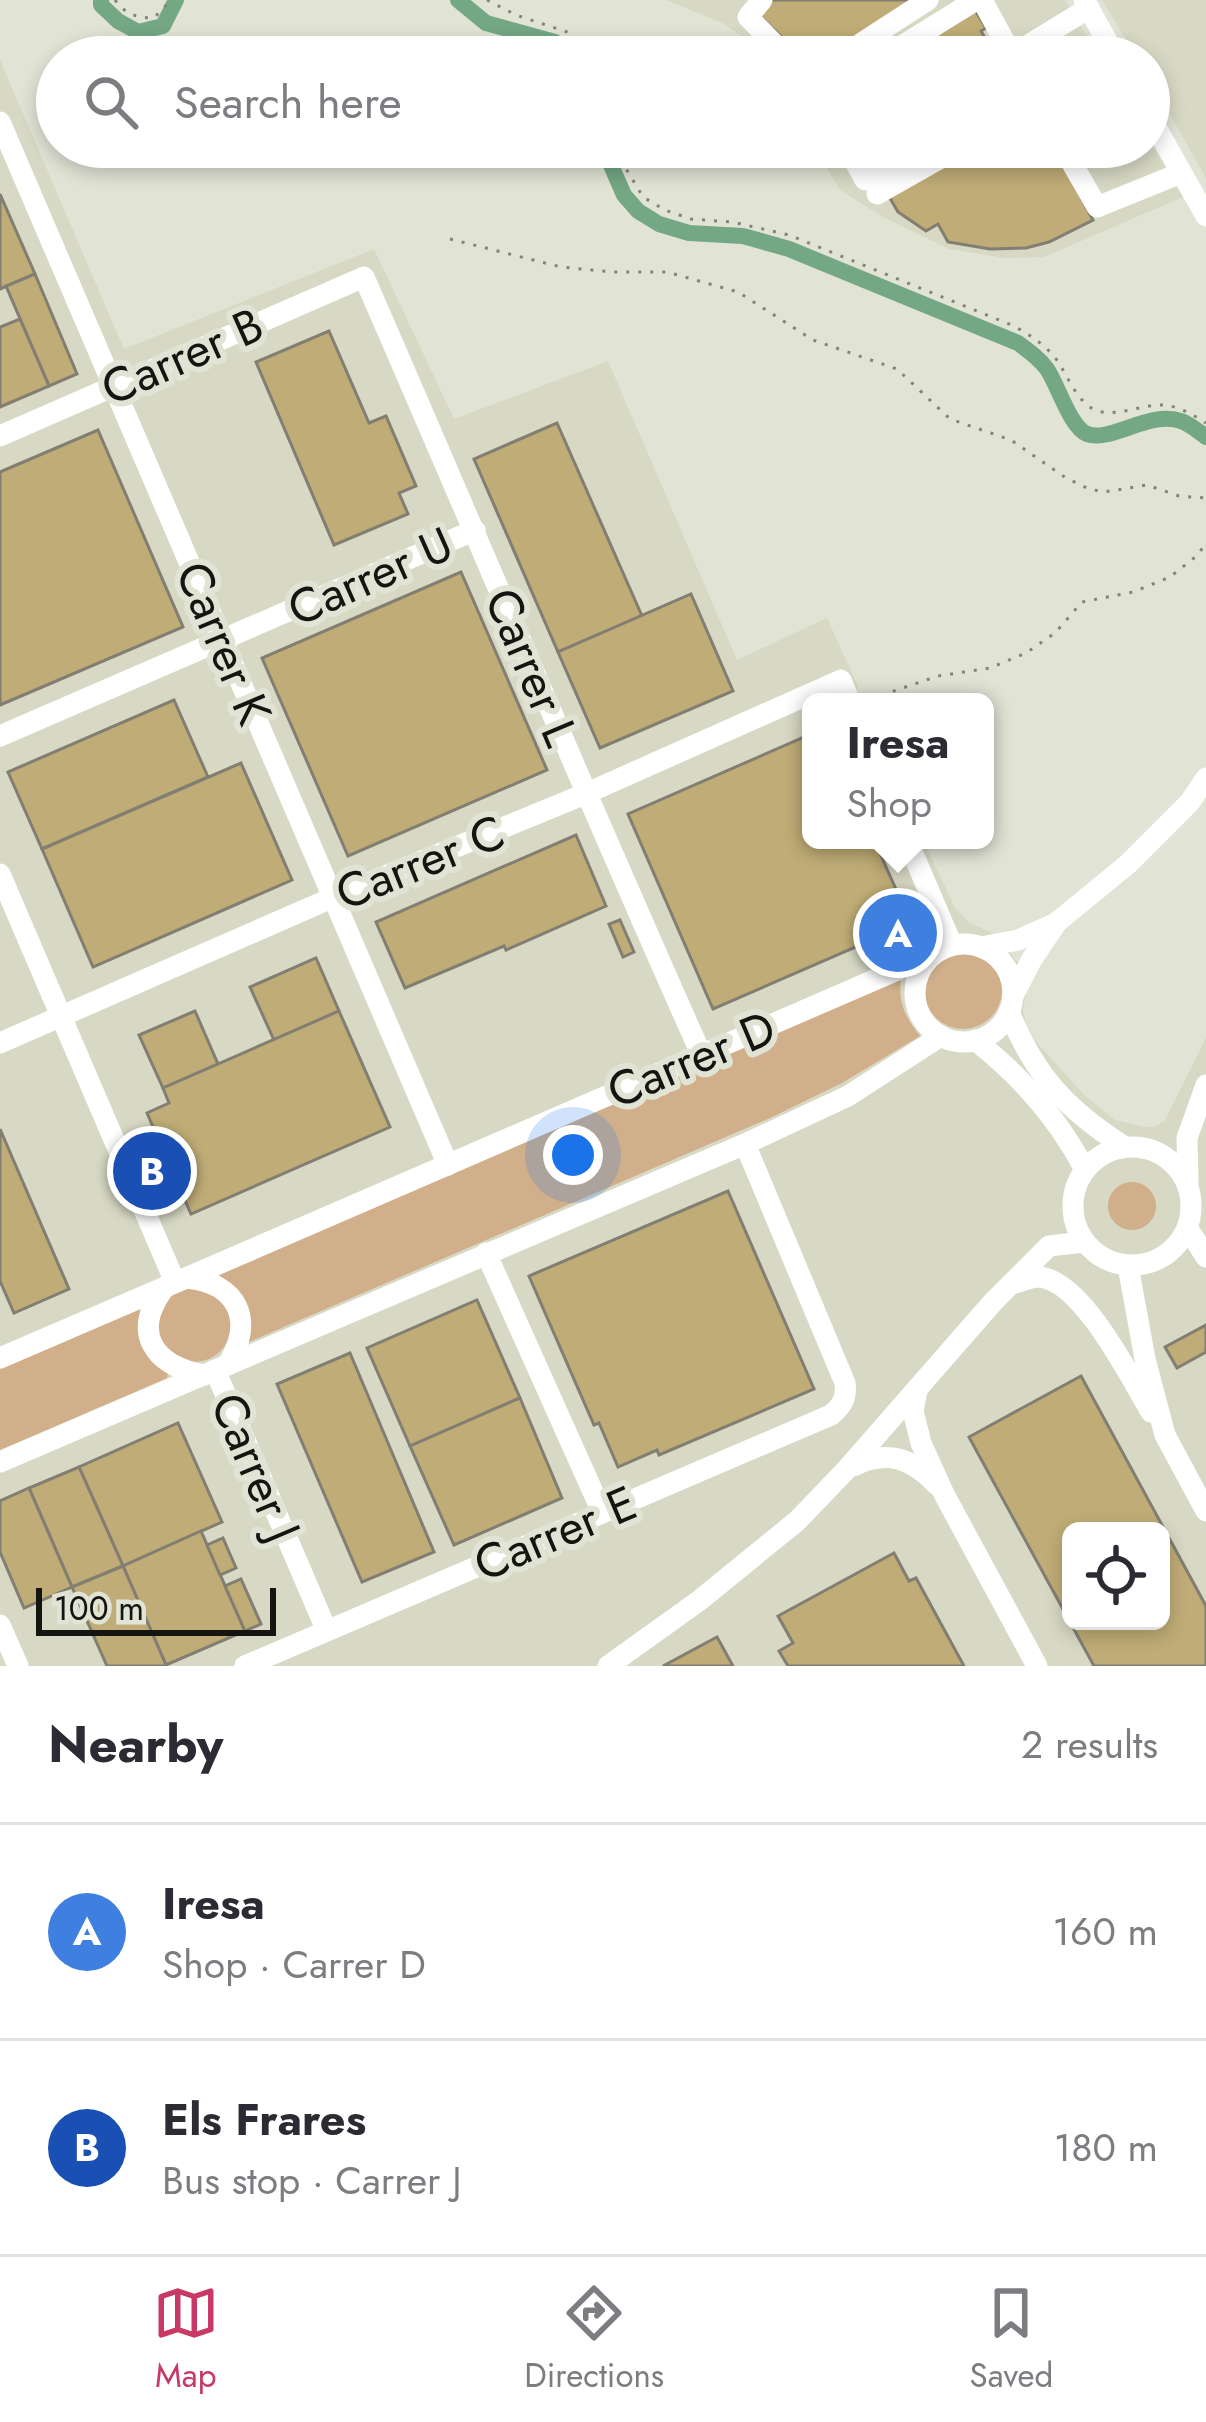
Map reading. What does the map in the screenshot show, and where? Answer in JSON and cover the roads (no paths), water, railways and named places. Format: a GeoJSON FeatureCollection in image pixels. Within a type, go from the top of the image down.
{"type":"FeatureCollection","features":[{"type":"Feature","properties":{"kind":"street"},"geometry":{"type":"LineString","coordinates":[[762,0],[748,17],[767,36]]}},
{"type":"Feature","properties":{"kind":"street"},"geometry":{"type":"LineString","coordinates":[[872,36],[928,0]]}},
{"type":"Feature","properties":{"kind":"street"},"geometry":{"type":"LineString","coordinates":[[919,36],[979,0],[1001,36]]}},
{"type":"Feature","properties":{"kind":"street"},"geometry":{"type":"LineString","coordinates":[[1041,36],[1086,4],[1104,36]]}},
{"type":"Feature","properties":{"kind":"street","name":"Carrer K"},"geometry":{"type":"LineString","coordinates":[[0,122],[448,1165]]}},
{"type":"Feature","properties":{"kind":"street"},"geometry":{"type":"LineString","coordinates":[[1170,152],[1206,216]]}},
{"type":"Feature","properties":{"kind":"street"},"geometry":{"type":"LineString","coordinates":[[858,168],[865,180],[886,168]]}},
{"type":"Feature","properties":{"kind":"street"},"geometry":{"type":"LineString","coordinates":[[877,194],[923,168]]}},
{"type":"Feature","properties":{"kind":"street"},"geometry":{"type":"LineString","coordinates":[[1075,168],[1097,207],[1181,172]]}},
{"type":"Feature","properties":{"kind":"street","name":"Carrer B"},"geometry":{"type":"LineString","coordinates":[[0,436],[364,277]]}},
{"type":"Feature","properties":{"kind":"street","name":"Carrer L"},"geometry":{"type":"LineString","coordinates":[[364,277],[702,1056]]}},
{"type":"Feature","properties":{"kind":"street","name":"Carrer U"},"geometry":{"type":"LineString","coordinates":[[0,736],[475,530]]}},
{"type":"Feature","properties":{"kind":"street","name":"Carrer C"},"geometry":{"type":"LineString","coordinates":[[812,693],[841,680],[846,693]]}},
{"type":"Feature","properties":{"kind":"street","name":"Carrer C"},"geometry":{"type":"LineString","coordinates":[[0,1043],[802,697]]}},
{"type":"Feature","properties":{"kind":"street"},"geometry":{"type":"LineString","coordinates":[[1056,923],[1032,959],[1001,1025],[989,1035],[964,1042],[928,1027],[919,1013],[916,982],[922,968],[942,950],[1018,940],[1056,923],[1128,865],[1190,802],[1206,778]]}},
{"type":"Feature","properties":{"kind":"street"},"geometry":{"type":"LineString","coordinates":[[910,849],[942,950]]}},
{"type":"Feature","properties":{"kind":"street"},"geometry":{"type":"LineString","coordinates":[[0,874],[175,1282]]}},
{"type":"Feature","properties":{"kind":"street"},"geometry":{"type":"LineString","coordinates":[[980,946],[1005,966],[1025,1051],[1056,1093],[1125,1147]]}},
{"type":"Feature","properties":{"kind":"street","name":"Carrer D"},"geometry":{"type":"LineString","coordinates":[[0,1358],[942,950]]}},
{"type":"Feature","properties":{"kind":"street","name":"Carrer D"},"geometry":{"type":"LineString","coordinates":[[0,1462],[746,1144],[848,1096],[941,1036]]}},
{"type":"Feature","properties":{"kind":"street"},"geometry":{"type":"LineString","coordinates":[[975,1040],[1009,1067],[1042,1103],[1085,1170]]}},
{"type":"Feature","properties":{"kind":"street"},"geometry":{"type":"LineString","coordinates":[[1149,1149],[1175,1131],[1203,1091]]}},
{"type":"Feature","properties":{"kind":"street"},"geometry":{"type":"LineString","coordinates":[[1188,1185],[1166,1157],[1149,1149],[1125,1147],[1096,1159],[1085,1170],[1072,1205],[1075,1225],[1096,1254],[1129,1266],[1164,1257],[1178,1245],[1192,1214],[1187,1138],[1203,1091]]}},
{"type":"Feature","properties":{"kind":"street","name":"Carrer E"},"geometry":{"type":"LineString","coordinates":[[244,1666],[839,1408],[846,1395],[845,1383],[746,1144]]}},
{"type":"Feature","properties":{"kind":"street"},"geometry":{"type":"LineString","coordinates":[[1188,1229],[1206,1257]]}},
{"type":"Feature","properties":{"kind":"street"},"geometry":{"type":"LineString","coordinates":[[614,1664],[797,1521],[1049,1246],[1084,1241]]}},
{"type":"Feature","properties":{"kind":"street"},"geometry":{"type":"LineString","coordinates":[[486,1253],[602,1512]]}},
{"type":"Feature","properties":{"kind":"street"},"geometry":{"type":"LineString","coordinates":[[1129,1266],[1145,1359],[1165,1435]]}},
{"type":"Feature","properties":{"kind":"street"},"geometry":{"type":"LineString","coordinates":[[1011,1284],[1040,1277],[1066,1287],[1092,1316],[1206,1511]]}},
{"type":"Feature","properties":{"kind":"street"},"geometry":{"type":"LineString","coordinates":[[175,1282],[217,1284],[238,1307],[242,1322],[237,1350],[216,1369],[172,1367],[152,1344],[149,1314],[175,1282]]}},
{"type":"Feature","properties":{"kind":"street","name":"Carrer J"},"geometry":{"type":"LineString","coordinates":[[216,1369],[326,1630]]}},
{"type":"Feature","properties":{"kind":"street"},"geometry":{"type":"LineString","coordinates":[[920,1383],[913,1415],[920,1443],[1037,1666]]}},
{"type":"Feature","properties":{"kind":"street"},"geometry":{"type":"LineString","coordinates":[[847,1469],[865,1460],[899,1457],[925,1472],[944,1493]]}},
{"type":"Feature","properties":{"kind":"street"},"geometry":{"type":"LineString","coordinates":[[0,1625],[18,1666]]}},
{"type":"Feature","properties":{"kind":"waterway"},"geometry":{"type":"LineString","coordinates":[[101,0],[118,21],[138,32],[163,26],[176,0]]}},
{"type":"Feature","properties":{"kind":"waterway"},"geometry":{"type":"LineString","coordinates":[[458,0],[486,23],[533,36]]}},
{"type":"Feature","properties":{"kind":"waterway"},"geometry":{"type":"LineString","coordinates":[[612,168],[624,195],[659,224],[689,233],[743,236],[789,249],[1018,343],[1047,369],[1070,415],[1087,434],[1169,419],[1184,422],[1206,437]]}},
{"type":"Feature","properties":{"kind":"place","name":"Iresa"},"geometry":{"type":"Point","coordinates":[898,933]}},
{"type":"Feature","properties":{"kind":"place","name":"Els Frares"},"geometry":{"type":"Point","coordinates":[152,1171]}}]}
